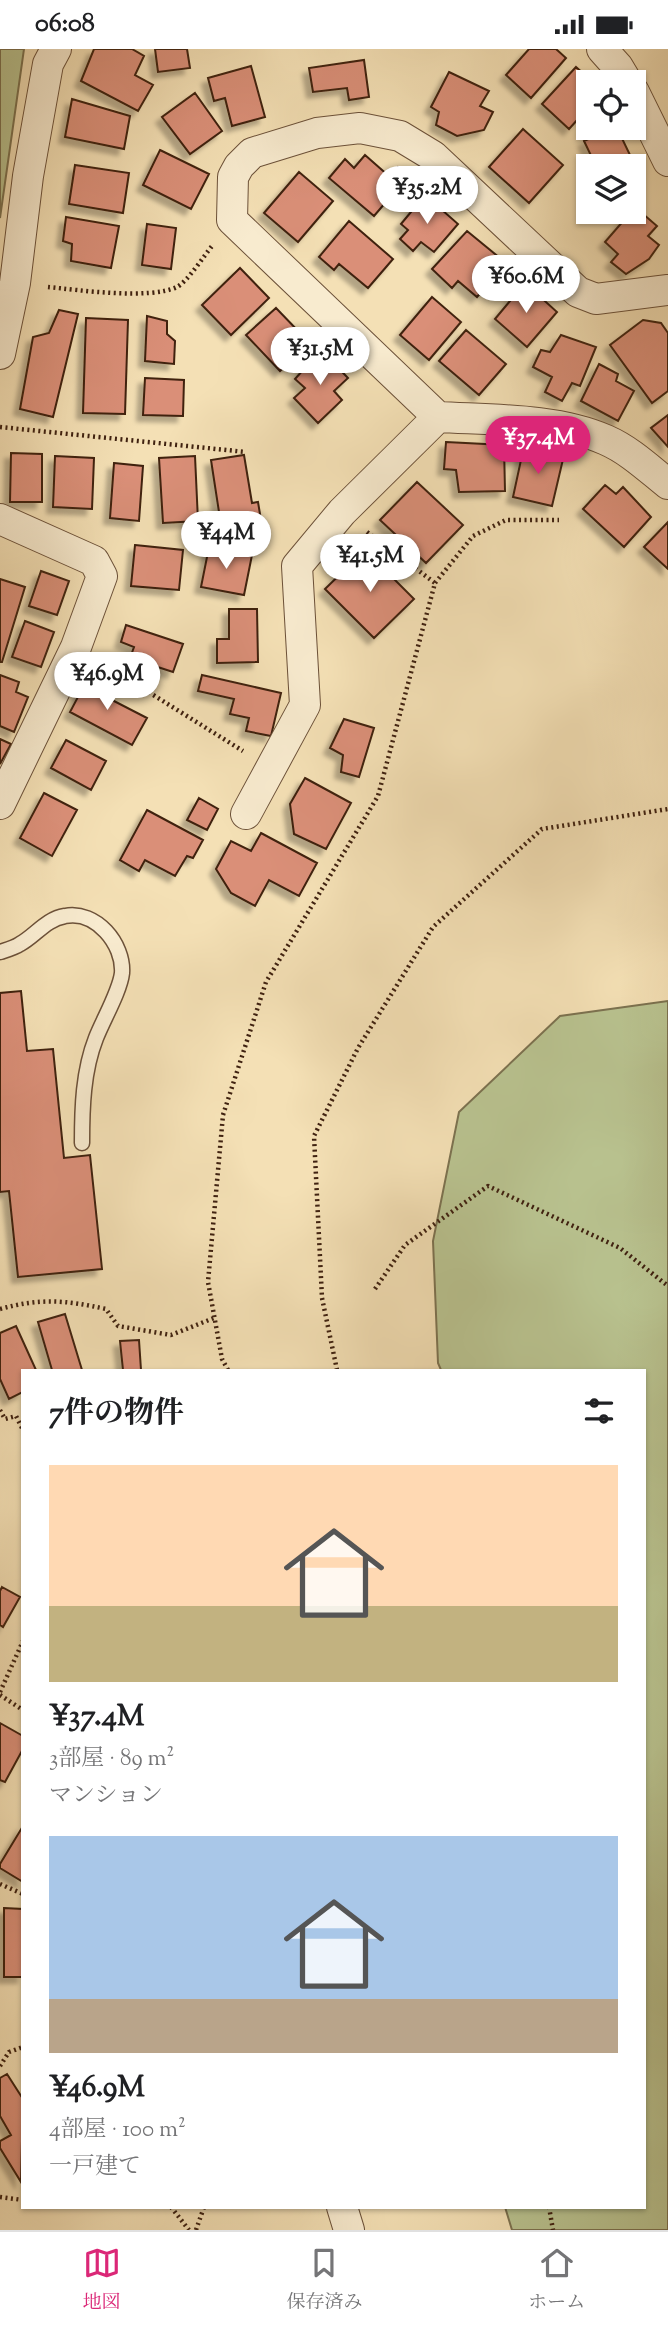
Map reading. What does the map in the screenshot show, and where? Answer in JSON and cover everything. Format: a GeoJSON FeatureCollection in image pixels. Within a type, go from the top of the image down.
{"type":"FeatureCollection","features":[{"type":"Feature","properties":{"kind":"street"},"geometry":{"type":"LineString","coordinates":[[0,354],[15,283],[27,176],[48,64],[55,49]]}},
{"type":"Feature","properties":{"kind":"street"},"geometry":{"type":"LineString","coordinates":[[602,49],[620,70]]}},
{"type":"Feature","properties":{"kind":"street"},"geometry":{"type":"LineString","coordinates":[[646,116],[668,161]]}},
{"type":"Feature","properties":{"kind":"street"},"geometry":{"type":"LineString","coordinates":[[668,290],[596,299],[578,292],[433,156],[400,136],[360,128],[317,133],[252,153],[239,166],[233,177],[232,220],[438,417],[520,421],[574,429],[606,439],[632,455],[668,484]]}},
{"type":"Feature","properties":{"kind":"street"},"geometry":{"type":"LineString","coordinates":[[246,814],[305,705],[297,566],[342,512],[438,417]]}},
{"type":"Feature","properties":{"kind":"street"},"geometry":{"type":"LineString","coordinates":[[0,520],[94,561],[102,576],[76,647],[0,804]]}},
{"type":"Feature","properties":{"kind":"street"},"geometry":{"type":"LineString","coordinates":[[343,2209],[349,2230]]}},
{"type":"Feature","properties":{"kind":"lane"},"geometry":{"type":"LineString","coordinates":[[0,952],[20,944],[44,925],[65,915],[88,919],[97,924],[106,930],[118,949],[122,973],[92,1052],[82,1099],[82,1143]]}},
{"type":"Feature","properties":{"kind":"path"},"geometry":{"type":"LineString","coordinates":[[15,283],[99,293],[149,293],[178,287],[232,220]]}},
{"type":"Feature","properties":{"kind":"path"},"geometry":{"type":"LineString","coordinates":[[0,427],[246,451]]}},
{"type":"Feature","properties":{"kind":"path"},"geometry":{"type":"LineString","coordinates":[[342,512],[435,583]]}},
{"type":"Feature","properties":{"kind":"path"},"geometry":{"type":"LineString","coordinates":[[227,1369],[222,1359],[208,1282],[223,1115],[266,982],[378,796],[435,583],[473,536],[506,520],[559,520]]}},
{"type":"Feature","properties":{"kind":"path"},"geometry":{"type":"LineString","coordinates":[[76,647],[271,768]]}},
{"type":"Feature","properties":{"kind":"path"},"geometry":{"type":"LineString","coordinates":[[337,1369],[322,1298],[314,1136],[358,1048],[433,927],[542,829],[668,809]]}},
{"type":"Feature","properties":{"kind":"path"},"geometry":{"type":"LineString","coordinates":[[375,1289],[405,1245],[488,1186],[620,1248],[668,1286]]}},
{"type":"Feature","properties":{"kind":"path"},"geometry":{"type":"LineString","coordinates":[[0,1309],[30,1301],[77,1303],[106,1309],[118,1326],[171,1335],[214,1318]]}},
{"type":"Feature","properties":{"kind":"path"},"geometry":{"type":"LineString","coordinates":[[0,1410],[5,1419],[16,1416],[21,1426]]}},
{"type":"Feature","properties":{"kind":"path"},"geometry":{"type":"LineString","coordinates":[[21,1646],[0,1693],[21,1709]]}},
{"type":"Feature","properties":{"kind":"path"},"geometry":{"type":"LineString","coordinates":[[0,1884],[21,1893]]}},
{"type":"Feature","properties":{"kind":"path"},"geometry":{"type":"LineString","coordinates":[[0,2066],[9,2052],[21,2048]]}},
{"type":"Feature","properties":{"kind":"path"},"geometry":{"type":"LineString","coordinates":[[0,2197],[21,2200]]}},
{"type":"Feature","properties":{"kind":"path"},"geometry":{"type":"LineString","coordinates":[[173,2209],[189,2230]]}},
{"type":"Feature","properties":{"kind":"path"},"geometry":{"type":"LineString","coordinates":[[196,2230],[203,2209]]}},
{"type":"Feature","properties":{"kind":"path"},"geometry":{"type":"LineString","coordinates":[[549,2209],[553,2230]]}},
{"type":"Feature","properties":{"kind":"green space"},"geometry":{"type":"Polygon","coordinates":[[[0,49],[24,49],[0,218],[0,49]]]}},
{"type":"Feature","properties":{"kind":"green space"},"geometry":{"type":"Polygon","coordinates":[[[668,1001],[668,2230],[512,2230],[506,2209],[646,2209],[646,1369],[441,1369],[438,1363],[433,1241],[459,1112],[560,1016],[668,1001]]]}},
{"type":"Feature","properties":{"kind":"building"},"geometry":{"type":"Polygon","coordinates":[[[94,49],[132,49],[144,56],[135,75],[153,85],[138,111],[81,81],[94,49]]]}},
{"type":"Feature","properties":{"kind":"building"},"geometry":{"type":"Polygon","coordinates":[[[155,49],[187,49],[190,68],[158,72],[155,49]]]}},
{"type":"Feature","properties":{"kind":"building"},"geometry":{"type":"Polygon","coordinates":[[[529,49],[556,49],[566,58],[531,98],[506,75],[529,49]]]}},
{"type":"Feature","properties":{"kind":"building"},"geometry":{"type":"Polygon","coordinates":[[[364,60],[369,97],[349,100],[347,88],[313,92],[309,68],[364,60]]]}},
{"type":"Feature","properties":{"kind":"building"},"geometry":{"type":"Polygon","coordinates":[[[251,66],[265,117],[232,126],[225,98],[214,101],[208,78],[251,66]]]}},
{"type":"Feature","properties":{"kind":"building"},"geometry":{"type":"Polygon","coordinates":[[[576,67],[579,70],[576,70],[576,121],[569,129],[542,104],[576,67]]]}},
{"type":"Feature","properties":{"kind":"building"},"geometry":{"type":"Polygon","coordinates":[[[449,72],[489,91],[480,106],[493,112],[484,130],[457,136],[436,125],[439,112],[431,107],[449,72]]]}},
{"type":"Feature","properties":{"kind":"building"},"geometry":{"type":"Polygon","coordinates":[[[195,93],[222,131],[190,154],[162,117],[195,93]]]}},
{"type":"Feature","properties":{"kind":"building"},"geometry":{"type":"Polygon","coordinates":[[[72,99],[130,116],[124,149],[65,137],[72,99]]]}},
{"type":"Feature","properties":{"kind":"building"},"geometry":{"type":"Polygon","coordinates":[[[523,129],[563,165],[529,203],[489,167],[523,129]]]}},
{"type":"Feature","properties":{"kind":"building"},"geometry":{"type":"Polygon","coordinates":[[[623,140],[630,154],[590,154],[584,141],[623,140]]]}},
{"type":"Feature","properties":{"kind":"building"},"geometry":{"type":"Polygon","coordinates":[[[160,150],[209,174],[191,209],[143,185],[160,150]]]}},
{"type":"Feature","properties":{"kind":"building"},"geometry":{"type":"Polygon","coordinates":[[[365,155],[390,177],[398,167],[409,175],[374,216],[329,178],[345,159],[354,168],[365,155]]]}},
{"type":"Feature","properties":{"kind":"building"},"geometry":{"type":"Polygon","coordinates":[[[75,165],[129,173],[123,213],[69,204],[75,165]]]}},
{"type":"Feature","properties":{"kind":"building"},"geometry":{"type":"Polygon","coordinates":[[[299,172],[333,201],[298,242],[264,213],[299,172]]]}},
{"type":"Feature","properties":{"kind":"building"},"geometry":{"type":"Polygon","coordinates":[[[425,195],[458,224],[434,252],[421,242],[413,251],[400,239],[408,230],[401,224],[425,195]]]}},
{"type":"Feature","properties":{"kind":"building"},"geometry":{"type":"Polygon","coordinates":[[[646,216],[657,226],[648,236],[659,245],[649,259],[626,274],[611,262],[618,254],[605,242],[621,224],[646,224],[646,216]]]}},
{"type":"Feature","properties":{"kind":"building"},"geometry":{"type":"Polygon","coordinates":[[[66,217],[119,226],[111,268],[71,261],[72,244],[63,241],[66,217]]]}},
{"type":"Feature","properties":{"kind":"building"},"geometry":{"type":"Polygon","coordinates":[[[349,221],[393,259],[368,288],[339,264],[334,270],[319,257],[349,221]]]}},
{"type":"Feature","properties":{"kind":"building"},"geometry":{"type":"Polygon","coordinates":[[[147,224],[176,228],[171,269],[142,265],[147,224]]]}},
{"type":"Feature","properties":{"kind":"building"},"geometry":{"type":"Polygon","coordinates":[[[467,231],[506,263],[477,297],[458,281],[452,288],[432,269],[467,231]]]}},
{"type":"Feature","properties":{"kind":"building"},"geometry":{"type":"Polygon","coordinates":[[[240,268],[269,298],[231,335],[202,305],[240,268]]]}},
{"type":"Feature","properties":{"kind":"building"},"geometry":{"type":"Polygon","coordinates":[[[525,283],[557,312],[527,347],[495,319],[525,283]]]}},
{"type":"Feature","properties":{"kind":"building"},"geometry":{"type":"Polygon","coordinates":[[[432,297],[461,322],[429,360],[400,335],[432,297]]]}},
{"type":"Feature","properties":{"kind":"building"},"geometry":{"type":"Polygon","coordinates":[[[276,308],[302,335],[292,345],[299,353],[280,371],[246,335],[276,308]]]}},
{"type":"Feature","properties":{"kind":"building"},"geometry":{"type":"Polygon","coordinates":[[[59,310],[78,314],[53,417],[20,409],[33,337],[49,333],[59,310]]]}},
{"type":"Feature","properties":{"kind":"building"},"geometry":{"type":"Polygon","coordinates":[[[147,316],[167,321],[167,334],[175,341],[174,364],[145,361],[147,316]]]}},
{"type":"Feature","properties":{"kind":"building"},"geometry":{"type":"Polygon","coordinates":[[[86,318],[128,320],[125,414],[83,413],[86,318]]]}},
{"type":"Feature","properties":{"kind":"building"},"geometry":{"type":"Polygon","coordinates":[[[643,320],[661,323],[668,333],[668,391],[652,403],[610,345],[643,320]]]}},
{"type":"Feature","properties":{"kind":"building"},"geometry":{"type":"Polygon","coordinates":[[[466,330],[506,364],[479,395],[439,361],[466,330]]]}},
{"type":"Feature","properties":{"kind":"building"},"geometry":{"type":"Polygon","coordinates":[[[561,335],[596,347],[580,386],[572,383],[562,401],[545,392],[552,377],[533,367],[541,350],[550,352],[561,335]]]}},
{"type":"Feature","properties":{"kind":"building"},"geometry":{"type":"Polygon","coordinates":[[[321,350],[348,378],[334,391],[342,400],[318,423],[294,398],[305,388],[295,379],[321,350]]]}},
{"type":"Feature","properties":{"kind":"building"},"geometry":{"type":"Polygon","coordinates":[[[599,364],[618,374],[616,381],[634,391],[618,421],[581,401],[599,364]]]}},
{"type":"Feature","properties":{"kind":"building"},"geometry":{"type":"Polygon","coordinates":[[[145,378],[184,380],[183,416],[143,415],[145,378]]]}},
{"type":"Feature","properties":{"kind":"building"},"geometry":{"type":"Polygon","coordinates":[[[668,415],[668,447],[651,428],[668,415]]]}},
{"type":"Feature","properties":{"kind":"building"},"geometry":{"type":"Polygon","coordinates":[[[446,442],[504,445],[505,491],[459,492],[456,470],[444,469],[446,442]]]}},
{"type":"Feature","properties":{"kind":"building"},"geometry":{"type":"Polygon","coordinates":[[[524,446],[564,455],[552,506],[513,497],[524,446]]]}},
{"type":"Feature","properties":{"kind":"building"},"geometry":{"type":"Polygon","coordinates":[[[11,453],[42,454],[42,502],[10,502],[11,453]]]}},
{"type":"Feature","properties":{"kind":"building"},"geometry":{"type":"Polygon","coordinates":[[[244,455],[252,503],[258,502],[263,532],[242,535],[240,522],[221,525],[211,460],[244,455]]]}},
{"type":"Feature","properties":{"kind":"building"},"geometry":{"type":"Polygon","coordinates":[[[55,456],[94,458],[92,509],[53,507],[55,456]]]}},
{"type":"Feature","properties":{"kind":"building"},"geometry":{"type":"Polygon","coordinates":[[[195,456],[198,521],[163,523],[159,458],[195,456]]]}},
{"type":"Feature","properties":{"kind":"building"},"geometry":{"type":"Polygon","coordinates":[[[114,463],[143,466],[139,521],[110,518],[114,463]]]}},
{"type":"Feature","properties":{"kind":"building"},"geometry":{"type":"Polygon","coordinates":[[[417,482],[463,525],[426,563],[380,520],[417,482]]]}},
{"type":"Feature","properties":{"kind":"building"},"geometry":{"type":"Polygon","coordinates":[[[605,485],[616,494],[623,487],[651,517],[624,547],[583,509],[605,485]]]}},
{"type":"Feature","properties":{"kind":"building"},"geometry":{"type":"Polygon","coordinates":[[[668,522],[668,569],[644,547],[668,522]]]}},
{"type":"Feature","properties":{"kind":"building"},"geometry":{"type":"Polygon","coordinates":[[[135,545],[183,550],[179,590],[131,586],[135,545]]]}},
{"type":"Feature","properties":{"kind":"building"},"geometry":{"type":"Polygon","coordinates":[[[209,547],[252,555],[244,595],[201,587],[209,547]]]}},
{"type":"Feature","properties":{"kind":"building"},"geometry":{"type":"Polygon","coordinates":[[[365,550],[414,599],[374,638],[325,589],[365,550]]]}},
{"type":"Feature","properties":{"kind":"building"},"geometry":{"type":"Polygon","coordinates":[[[41,571],[69,581],[57,615],[29,606],[41,571]]]}},
{"type":"Feature","properties":{"kind":"building"},"geometry":{"type":"Polygon","coordinates":[[[0,579],[25,587],[2,662],[0,662],[0,579]]]}},
{"type":"Feature","properties":{"kind":"building"},"geometry":{"type":"Polygon","coordinates":[[[229,609],[257,609],[258,662],[217,663],[217,639],[229,639],[229,609]]]}},
{"type":"Feature","properties":{"kind":"building"},"geometry":{"type":"Polygon","coordinates":[[[25,621],[54,632],[41,667],[12,657],[25,621]]]}},
{"type":"Feature","properties":{"kind":"building"},"geometry":{"type":"Polygon","coordinates":[[[126,625],[183,644],[173,672],[130,658],[134,647],[121,642],[126,625]]]}},
{"type":"Feature","properties":{"kind":"building"},"geometry":{"type":"Polygon","coordinates":[[[0,675],[19,682],[16,692],[28,697],[14,732],[0,726],[0,675]]]}},
{"type":"Feature","properties":{"kind":"building"},"geometry":{"type":"Polygon","coordinates":[[[202,675],[281,693],[271,736],[246,731],[249,718],[230,714],[234,699],[198,691],[202,675]]]}},
{"type":"Feature","properties":{"kind":"building"},"geometry":{"type":"Polygon","coordinates":[[[89,676],[117,691],[112,700],[147,718],[132,745],[70,712],[89,676]]]}},
{"type":"Feature","properties":{"kind":"building"},"geometry":{"type":"Polygon","coordinates":[[[344,719],[374,728],[359,777],[341,772],[343,755],[330,748],[344,719]]]}},
{"type":"Feature","properties":{"kind":"building"},"geometry":{"type":"Polygon","coordinates":[[[0,739],[11,744],[0,764],[0,739]]]}},
{"type":"Feature","properties":{"kind":"building"},"geometry":{"type":"Polygon","coordinates":[[[66,740],[106,761],[91,790],[51,768],[66,740]]]}},
{"type":"Feature","properties":{"kind":"building"},"geometry":{"type":"Polygon","coordinates":[[[305,778],[351,803],[326,849],[294,834],[290,804],[305,778]]]}},
{"type":"Feature","properties":{"kind":"building"},"geometry":{"type":"Polygon","coordinates":[[[44,793],[77,810],[52,856],[20,838],[44,793]]]}},
{"type":"Feature","properties":{"kind":"building"},"geometry":{"type":"Polygon","coordinates":[[[199,798],[218,809],[207,830],[187,820],[199,798]]]}},
{"type":"Feature","properties":{"kind":"building"},"geometry":{"type":"Polygon","coordinates":[[[147,810],[203,840],[193,858],[187,856],[175,876],[145,860],[139,871],[120,860],[147,810]]]}},
{"type":"Feature","properties":{"kind":"building"},"geometry":{"type":"Polygon","coordinates":[[[261,833],[317,863],[299,896],[269,880],[255,906],[231,893],[216,869],[231,841],[251,851],[261,833]]]}},
{"type":"Feature","properties":{"kind":"building"},"geometry":{"type":"Polygon","coordinates":[[[21,991],[27,1051],[53,1049],[64,1158],[90,1155],[102,1269],[18,1277],[9,1191],[0,1192],[0,993],[21,991]]]}},
{"type":"Feature","properties":{"kind":"building"},"geometry":{"type":"Polygon","coordinates":[[[65,1314],[82,1369],[52,1369],[38,1322],[65,1314]]]}},
{"type":"Feature","properties":{"kind":"building"},"geometry":{"type":"Polygon","coordinates":[[[16,1326],[36,1369],[21,1369],[21,1393],[9,1399],[0,1379],[0,1333],[16,1326]]]}},
{"type":"Feature","properties":{"kind":"building"},"geometry":{"type":"Polygon","coordinates":[[[139,1340],[141,1369],[123,1369],[120,1341],[139,1340]]]}},
{"type":"Feature","properties":{"kind":"building"},"geometry":{"type":"Polygon","coordinates":[[[2,1587],[20,1597],[3,1627],[0,1625],[2,1587]]]}},
{"type":"Feature","properties":{"kind":"building"},"geometry":{"type":"Polygon","coordinates":[[[0,1723],[21,1735],[21,1753],[5,1782],[0,1780],[0,1723]]]}},
{"type":"Feature","properties":{"kind":"building"},"geometry":{"type":"Polygon","coordinates":[[[21,1829],[21,1881],[0,1868],[21,1829]]]}},
{"type":"Feature","properties":{"kind":"building"},"geometry":{"type":"Polygon","coordinates":[[[4,1908],[21,1909],[21,1977],[4,1977],[4,1908]]]}},
{"type":"Feature","properties":{"kind":"building"},"geometry":{"type":"Polygon","coordinates":[[[7,2074],[21,2096],[21,2182],[0,2148],[0,2141],[11,2135],[0,2116],[0,2078],[7,2074]]]}}]}
